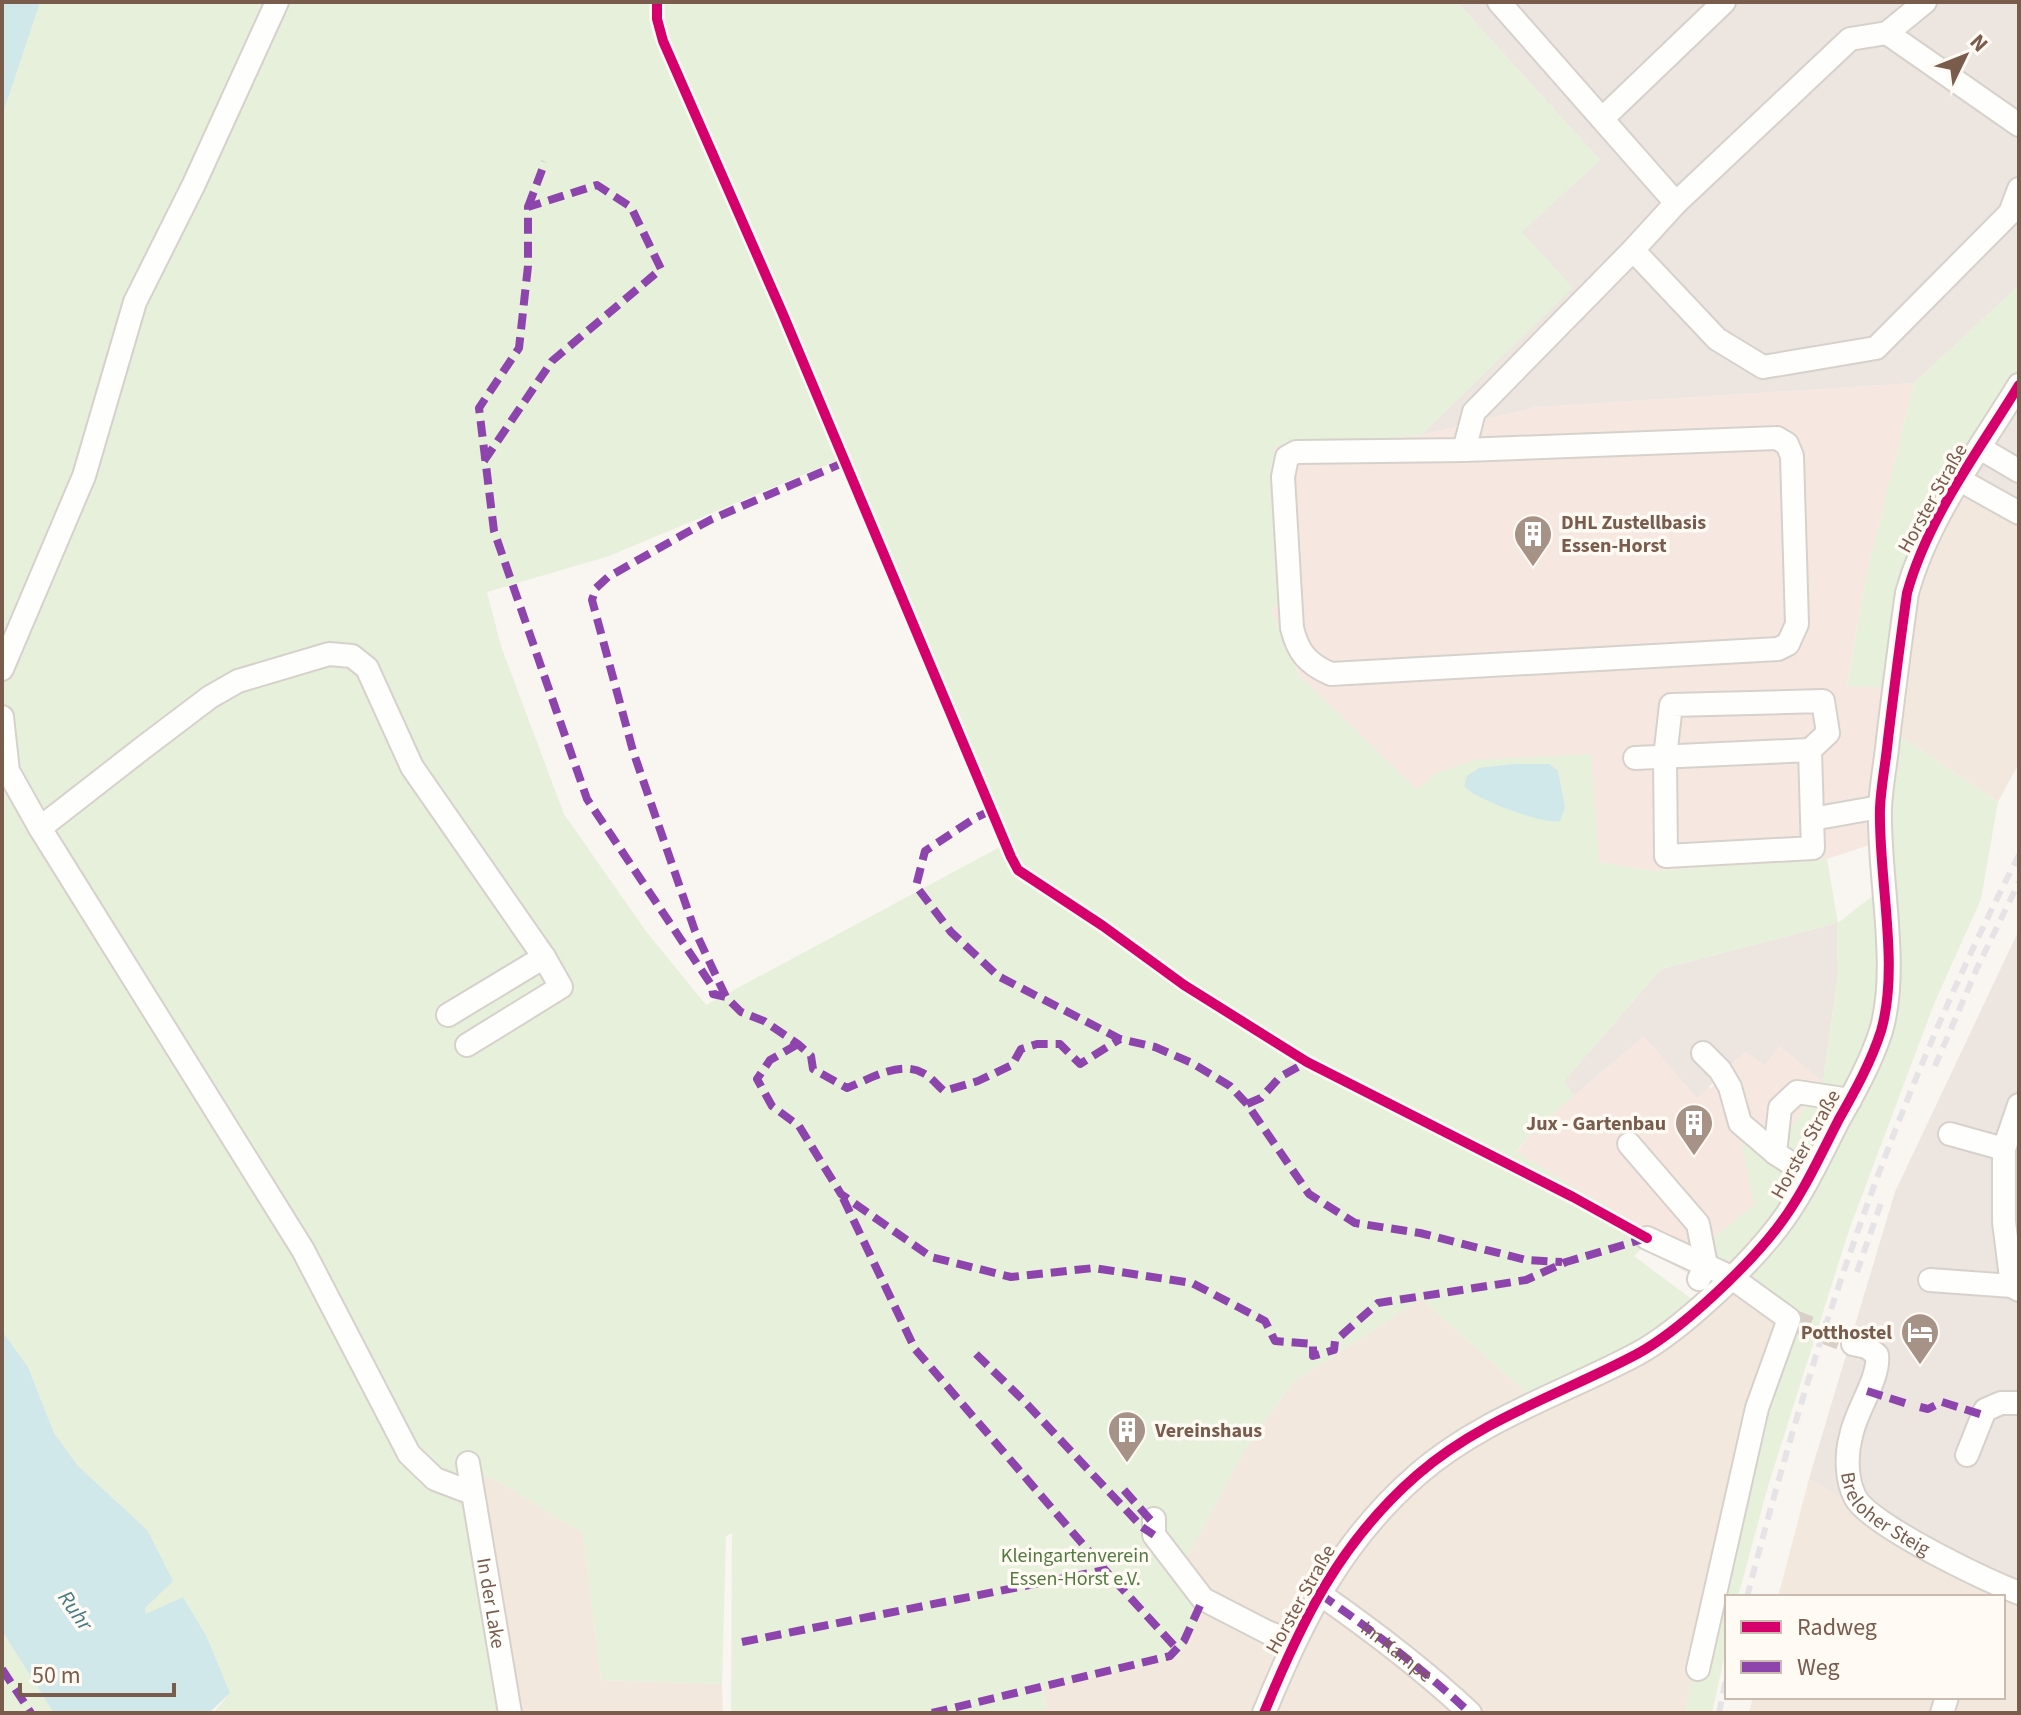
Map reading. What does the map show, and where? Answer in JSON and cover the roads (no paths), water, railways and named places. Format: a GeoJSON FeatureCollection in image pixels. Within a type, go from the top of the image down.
{"type":"FeatureCollection","features":[{"type":"Feature","properties":{"kind":"street"},"geometry":{"type":"LineString","coordinates":[[2,669],[84,476],[135,302],[194,184],[277,2]]}},
{"type":"Feature","properties":{"kind":"street"},"geometry":{"type":"LineString","coordinates":[[1499,2],[1676,203]]}},
{"type":"Feature","properties":{"kind":"street"},"geometry":{"type":"LineString","coordinates":[[1602,119],[1724,2]]}},
{"type":"Feature","properties":{"kind":"street"},"geometry":{"type":"LineString","coordinates":[[1464,450],[1474,412],[1676,203],[1850,39],[1887,33],[1925,2]]}},
{"type":"Feature","properties":{"kind":"street"},"geometry":{"type":"LineString","coordinates":[[1887,33],[2019,125]]}},
{"type":"Feature","properties":{"kind":"street"},"geometry":{"type":"LineString","coordinates":[[1633,250],[1717,339],[1763,367],[1876,348],[2010,213],[2019,189]]}},
{"type":"Feature","properties":{"kind":"street","name":"Horster Straße"},"geometry":{"type":"LineString","coordinates":[[1264,1713],[1293,1642],[1320,1594],[1352,1542],[1385,1505],[1420,1472],[1476,1434],[1641,1352],[1697,1309],[1776,1229],[1809,1175],[1863,1076],[1882,1029],[1889,969],[1880,807],[1907,593],[1916,559],[2019,385]]}},
{"type":"Feature","properties":{"kind":"street"},"geometry":{"type":"LineString","coordinates":[[1777,438],[1787,444],[1792,456],[1797,624],[1794,635],[1788,644],[1778,649],[1331,674],[1314,666],[1296,647],[1292,628],[1283,477],[1287,457],[1296,452],[1464,450],[1777,438]]}},
{"type":"Feature","properties":{"kind":"street"},"geometry":{"type":"LineString","coordinates":[[1980,448],[2019,471]]}},
{"type":"Feature","properties":{"kind":"street"},"geometry":{"type":"LineString","coordinates":[[1960,480],[2019,513]]}},
{"type":"Feature","properties":{"kind":"street"},"geometry":{"type":"LineString","coordinates":[[40,828],[210,697],[238,681],[329,654],[352,656],[367,668],[412,767],[544,957],[561,987],[467,1045]]}},
{"type":"Feature","properties":{"kind":"street"},"geometry":{"type":"LineString","coordinates":[[1635,758],[1665,757],[1810,750],[1828,733],[1823,701],[1671,705],[1665,757],[1666,856],[1813,848],[1810,750]]}},
{"type":"Feature","properties":{"kind":"street"},"geometry":{"type":"LineString","coordinates":[[2,717],[8,771],[40,828],[303,1250],[409,1454],[435,1479],[472,1493]]}},
{"type":"Feature","properties":{"kind":"street"},"geometry":{"type":"LineString","coordinates":[[1812,819],[1880,807]]}},
{"type":"Feature","properties":{"kind":"street"},"geometry":{"type":"LineString","coordinates":[[448,1015],[544,957]]}},
{"type":"Feature","properties":{"kind":"street"},"geometry":{"type":"LineString","coordinates":[[1703,1053],[1730,1087],[1740,1123],[1775,1153],[1809,1175]]}},
{"type":"Feature","properties":{"kind":"street"},"geometry":{"type":"LineString","coordinates":[[1775,1153],[1780,1108],[1797,1092],[1850,1100]]}},
{"type":"Feature","properties":{"kind":"street"},"geometry":{"type":"LineString","coordinates":[[1930,1280],[2016,1288],[2004,1222],[2004,1149],[2019,1105]]}},
{"type":"Feature","properties":{"kind":"street"},"geometry":{"type":"LineString","coordinates":[[1950,1134],[2004,1149]]}},
{"type":"Feature","properties":{"kind":"street"},"geometry":{"type":"LineString","coordinates":[[1629,1144],[1698,1224],[1703,1272]]}},
{"type":"Feature","properties":{"kind":"street"},"geometry":{"type":"LineString","coordinates":[[1647,1238],[1703,1272],[1731,1277],[1789,1319],[1757,1408],[1698,1669]]}},
{"type":"Feature","properties":{"kind":"street","name":"Breloher Steig"},"geometry":{"type":"LineString","coordinates":[[1853,1344],[1867,1347],[1877,1355],[1878,1366],[1858,1408],[1850,1436],[1848,1470],[1855,1497],[1874,1517],[1983,1588],[2019,1593]]}},
{"type":"Feature","properties":{"kind":"street"},"geometry":{"type":"LineString","coordinates":[[1967,1455],[1985,1410],[2001,1403],[2019,1403]]}},
{"type":"Feature","properties":{"kind":"street","name":"In der Lake"},"geometry":{"type":"LineString","coordinates":[[468,1463],[510,1713]]}},
{"type":"Feature","properties":{"kind":"street"},"geometry":{"type":"LineString","coordinates":[[1154,1519],[1154,1535],[1203,1599],[1293,1642]]}},
{"type":"Feature","properties":{"kind":"street","name":"Im Kampe"},"geometry":{"type":"LineString","coordinates":[[1320,1594],[1382,1637],[1470,1713]]}},
{"type":"Feature","properties":{"kind":"water"},"geometry":{"type":"Polygon","coordinates":[[[2,2],[40,2],[2,116],[2,2]]]}},
{"type":"Feature","properties":{"kind":"water"},"geometry":{"type":"Polygon","coordinates":[[[1549,764],[1558,771],[1565,807],[1560,821],[1510,810],[1481,798],[1464,786],[1467,776],[1479,768],[1549,764]]]}},
{"type":"Feature","properties":{"kind":"water","name":"Ruhr"},"geometry":{"type":"Polygon","coordinates":[[[2,1331],[28,1367],[54,1433],[78,1466],[147,1530],[173,1581],[145,1608],[146,1614],[183,1597],[207,1637],[230,1693],[209,1713],[54,1713],[2,1631],[2,1331]]]}},
{"type":"Feature","properties":{"kind":"tunnel"},"geometry":{"type":"LineString","coordinates":[[1789,1319],[1853,1344]]}},
{"type":"Feature","properties":{"kind":"railway"},"geometry":{"type":"LineString","coordinates":[[1748,1595],[1800,1406],[1862,1218],[1935,1034],[2019,855]]}},
{"type":"Feature","properties":{"kind":"railway"},"geometry":{"type":"LineString","coordinates":[[1935,1066],[1978,966],[2019,882]]}},
{"type":"Feature","properties":{"kind":"railway"},"geometry":{"type":"LineString","coordinates":[[1857,1272],[1882,1200]]}},
{"type":"Feature","properties":{"kind":"railway"},"geometry":{"type":"LineString","coordinates":[[1719,1713],[1725,1684]]}},
{"type":"Feature","properties":{"kind":"place","name":"DHL Zustellbasis Essen-Horst"},"geometry":{"type":"Point","coordinates":[1533,568]}},
{"type":"Feature","properties":{"kind":"place","name":"Jux - Gartenbau"},"geometry":{"type":"Point","coordinates":[1694,1157]}},
{"type":"Feature","properties":{"kind":"place","name":"Potthostel"},"geometry":{"type":"Point","coordinates":[1920,1366]}},
{"type":"Feature","properties":{"kind":"place","name":"Vereinshaus"},"geometry":{"type":"Point","coordinates":[1127,1464]}},
{"type":"Feature","properties":{"kind":"park label","name":"Kleingartenverein Essen-Horst e.V."},"geometry":{"type":"Point","coordinates":[1075,1566]}}]}
